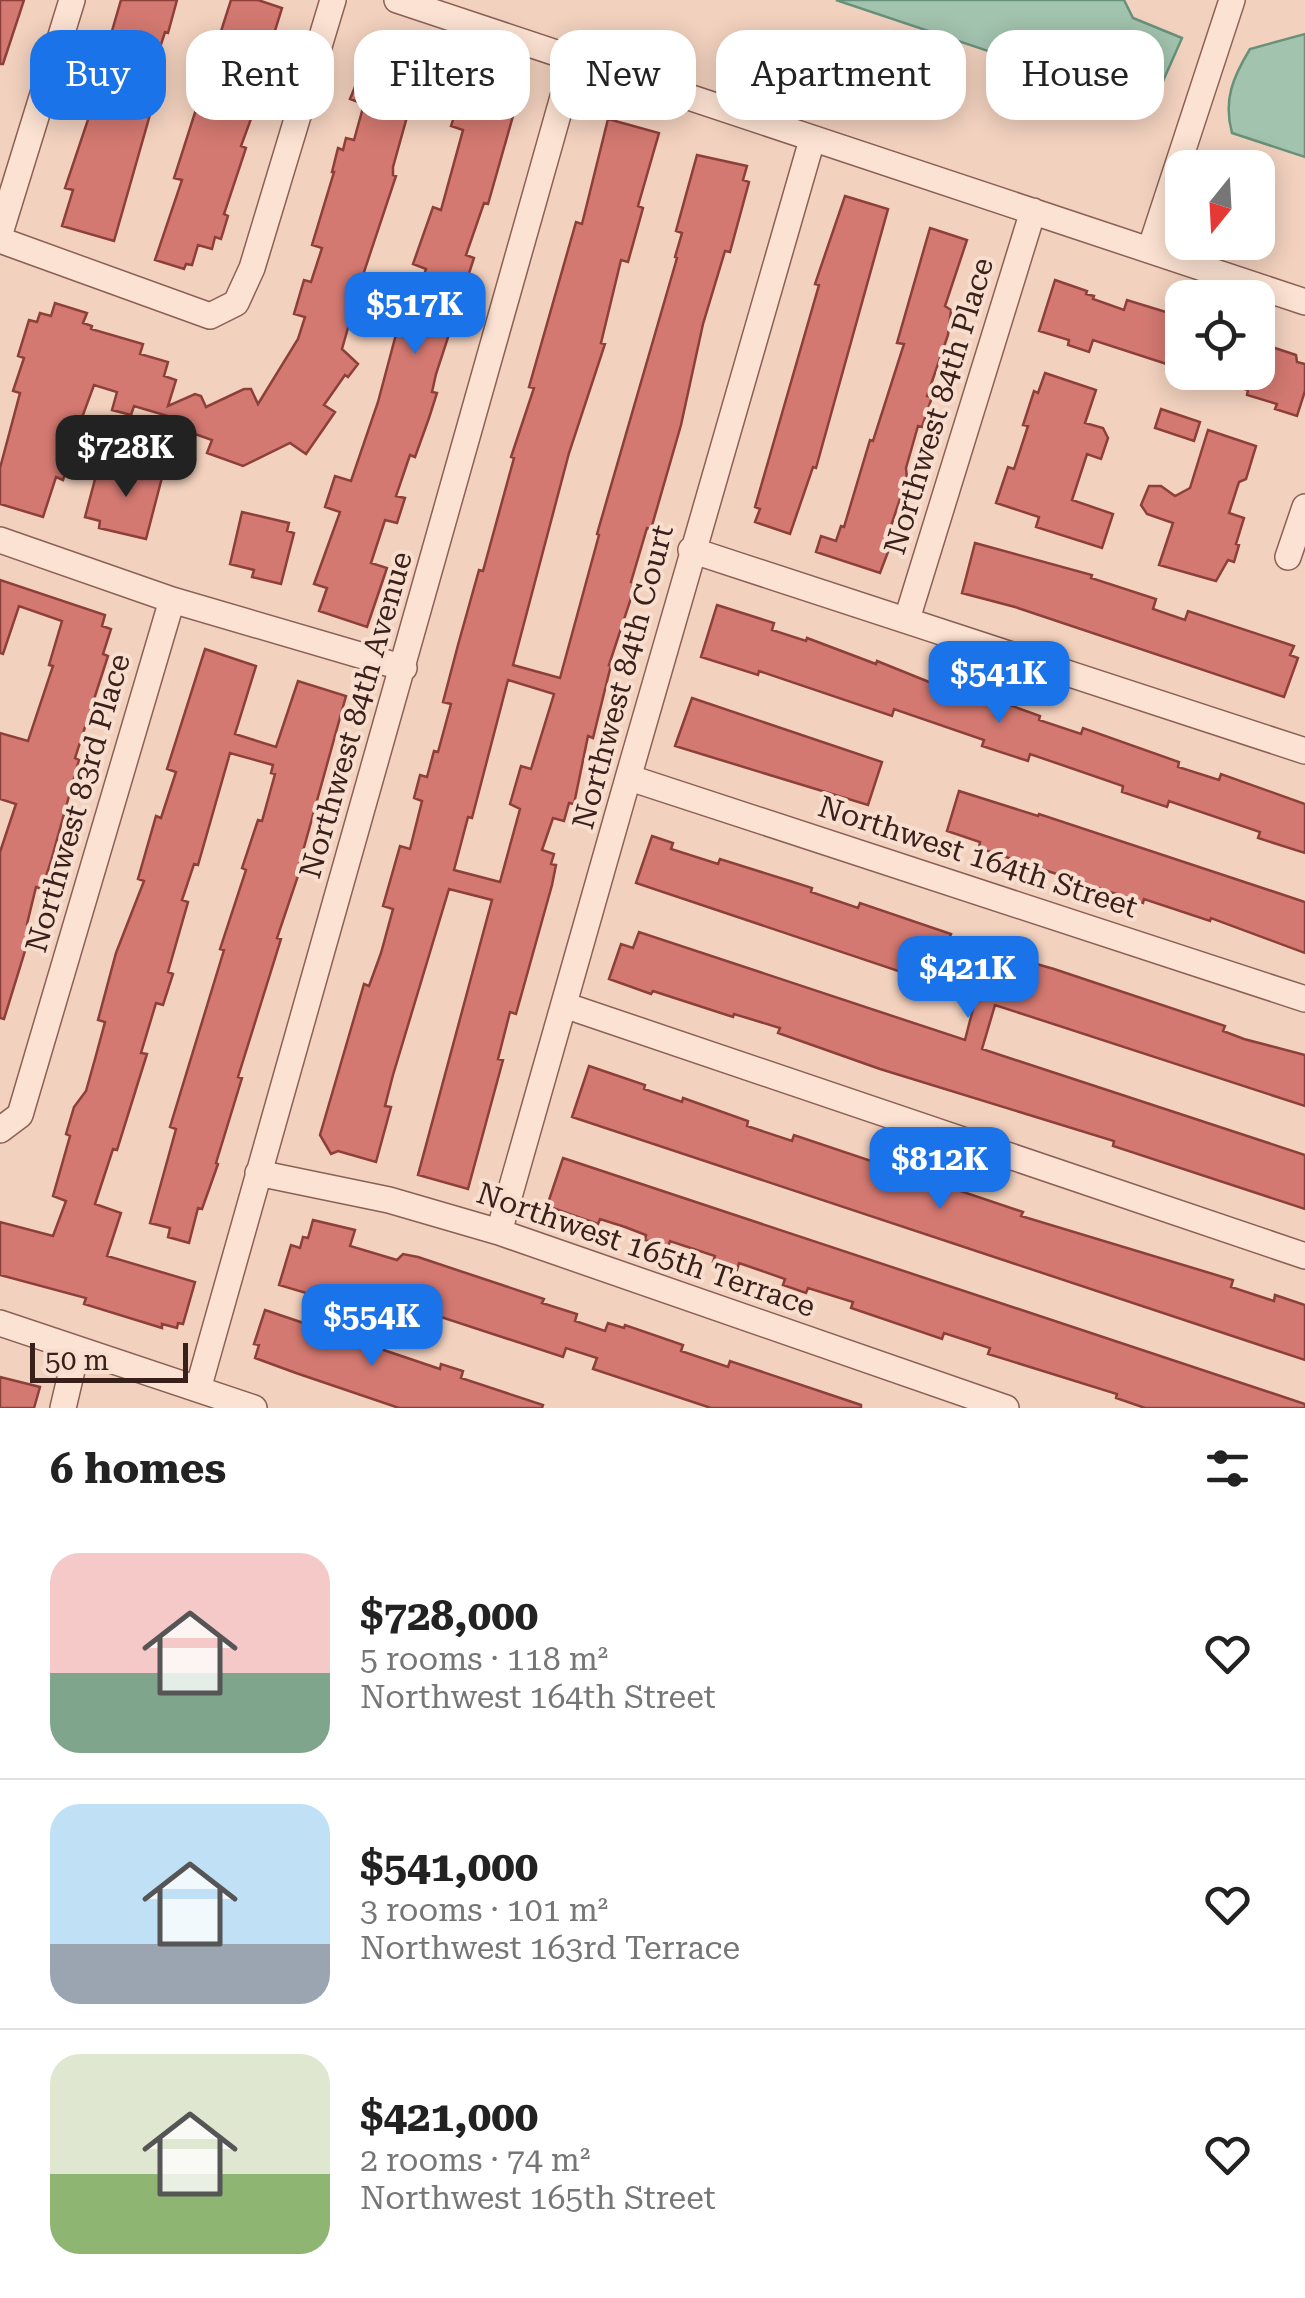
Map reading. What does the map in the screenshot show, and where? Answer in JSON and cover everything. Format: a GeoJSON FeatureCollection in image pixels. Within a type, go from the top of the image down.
{"type":"FeatureCollection","features":[{"type":"Feature","properties":{"kind":"street"},"geometry":{"type":"LineString","coordinates":[[72,0],[0,237],[210,316],[236,303],[252,268],[333,0]]}},
{"type":"Feature","properties":{"kind":"street"},"geometry":{"type":"LineString","coordinates":[[398,0],[458,10],[550,48]]}},
{"type":"Feature","properties":{"kind":"street"},"geometry":{"type":"LineString","coordinates":[[1150,250],[1232,0]]}},
{"type":"Feature","properties":{"kind":"street"},"geometry":{"type":"LineString","coordinates":[[696,100],[1305,302]]}},
{"type":"Feature","properties":{"kind":"street","name":"Northwest 84th Avenue"},"geometry":{"type":"LineString","coordinates":[[198,1389],[557,120]]}},
{"type":"Feature","properties":{"kind":"street","name":"Northwest 84th Court"},"geometry":{"type":"LineString","coordinates":[[499,1232],[630,778],[691,550],[812,140]]}},
{"type":"Feature","properties":{"kind":"street","name":"Northwest 84th Place"},"geometry":{"type":"LineString","coordinates":[[907,620],[1033,211]]}},
{"type":"Feature","properties":{"kind":"street"},"geometry":{"type":"LineString","coordinates":[[1288,557],[1305,507]]}},
{"type":"Feature","properties":{"kind":"street"},"geometry":{"type":"LineString","coordinates":[[0,540],[172,600],[404,668]]}},
{"type":"Feature","properties":{"kind":"street"},"geometry":{"type":"LineString","coordinates":[[691,550],[1305,751]]}},
{"type":"Feature","properties":{"kind":"street","name":"Northwest 83rd Place"},"geometry":{"type":"LineString","coordinates":[[0,1130],[20,1115],[172,600]]}},
{"type":"Feature","properties":{"kind":"street","name":"Northwest 164th Street"},"geometry":{"type":"LineString","coordinates":[[630,778],[1305,999]]}},
{"type":"Feature","properties":{"kind":"street"},"geometry":{"type":"LineString","coordinates":[[564,1005],[1305,1256]]}},
{"type":"Feature","properties":{"kind":"street","name":"Northwest 165th Terrace"},"geometry":{"type":"LineString","coordinates":[[258,1173],[389,1200],[499,1232],[1006,1408]]}},
{"type":"Feature","properties":{"kind":"street"},"geometry":{"type":"LineString","coordinates":[[0,1322],[254,1408]]}},
{"type":"Feature","properties":{"kind":"street"},"geometry":{"type":"LineString","coordinates":[[62,1408],[77,1349]]}},
{"type":"Feature","properties":{"kind":"shaded area"},"geometry":{"type":"Polygon","coordinates":[[[836,0],[1124,0],[1133,18],[1162,30],[986,30],[986,50],[966,44],[966,30],[925,30],[836,0]]]}},
{"type":"Feature","properties":{"kind":"shaded area"},"geometry":{"type":"Polygon","coordinates":[[[1164,31],[1182,38],[1164,79],[1164,31]]]}},
{"type":"Feature","properties":{"kind":"shaded area"},"geometry":{"type":"Polygon","coordinates":[[[1305,34],[1305,157],[1232,133],[1231,89],[1250,49],[1305,34]]]}},
{"type":"Feature","properties":{"kind":"building"},"geometry":{"type":"Polygon","coordinates":[[[0,0],[24,0],[3,64],[0,64],[0,0]]]}},
{"type":"Feature","properties":{"kind":"building"},"geometry":{"type":"Polygon","coordinates":[[[121,0],[177,0],[168,33],[112,30],[121,0]]]}},
{"type":"Feature","properties":{"kind":"building"},"geometry":{"type":"Polygon","coordinates":[[[231,0],[258,0],[282,8],[275,30],[221,30],[231,0]]]}},
{"type":"Feature","properties":{"kind":"building"},"geometry":{"type":"Polygon","coordinates":[[[88,120],[148,120],[114,241],[62,226],[73,190],[65,188],[88,120]]]}},
{"type":"Feature","properties":{"kind":"building"},"geometry":{"type":"Polygon","coordinates":[[[193,120],[251,120],[241,146],[246,148],[224,214],[228,216],[221,239],[215,237],[212,249],[198,245],[192,265],[186,264],[184,269],[155,260],[182,180],[174,178],[193,120]]]}},
{"type":"Feature","properties":{"kind":"building"},"geometry":{"type":"Polygon","coordinates":[[[360,120],[406,120],[393,167],[396,176],[342,349],[358,364],[324,405],[335,412],[306,454],[290,443],[243,466],[207,453],[212,440],[175,427],[178,419],[134,406],[131,415],[112,410],[117,392],[94,385],[67,458],[70,459],[63,480],[56,477],[43,517],[0,504],[0,468],[20,393],[13,391],[24,358],[18,356],[29,320],[37,322],[40,313],[51,316],[55,303],[87,313],[83,323],[91,329],[143,344],[140,354],[168,362],[164,376],[176,380],[168,406],[195,394],[201,396],[206,407],[244,389],[251,389],[258,404],[298,339],[305,317],[294,314],[304,280],[311,282],[322,248],[312,245],[338,148],[343,150],[346,138],[354,140],[360,120]]]}},
{"type":"Feature","properties":{"kind":"building"},"geometry":{"type":"Polygon","coordinates":[[[453,120],[512,120],[488,204],[484,203],[466,255],[474,258],[436,374],[432,392],[437,393],[415,457],[410,455],[396,496],[405,498],[397,523],[385,520],[371,563],[387,568],[367,627],[319,611],[327,588],[314,584],[340,512],[325,507],[335,476],[351,481],[378,402],[403,308],[412,310],[426,269],[413,264],[433,207],[441,210],[463,130],[451,126],[453,120]]]}},
{"type":"Feature","properties":{"kind":"building"},"geometry":{"type":"Polygon","coordinates":[[[608,120],[659,133],[638,206],[643,208],[628,262],[621,260],[601,343],[605,344],[569,453],[513,665],[560,678],[597,534],[677,258],[682,233],[676,231],[697,155],[747,166],[743,180],[749,182],[730,252],[725,251],[703,324],[681,425],[631,582],[636,583],[609,665],[593,738],[588,736],[574,804],[569,803],[564,821],[553,818],[542,850],[554,854],[552,885],[516,1014],[510,1012],[498,1059],[503,1060],[468,1189],[418,1175],[492,900],[449,889],[393,1075],[385,1106],[391,1107],[376,1162],[338,1151],[331,1154],[320,1135],[364,984],[369,986],[381,953],[393,909],[383,906],[400,846],[410,849],[422,801],[414,798],[420,775],[427,777],[434,751],[438,752],[451,704],[443,702],[534,388],[529,387],[576,222],[582,224],[608,120]],[[508,680],[472,818],[468,817],[454,870],[500,882],[520,809],[510,804],[521,766],[531,769],[554,694],[508,680]]]}},
{"type":"Feature","properties":{"kind":"building"},"geometry":{"type":"Polygon","coordinates":[[[845,196],[888,209],[816,468],[813,467],[790,534],[755,522],[760,509],[755,507],[819,285],[815,284],[845,196]]]}},
{"type":"Feature","properties":{"kind":"building"},"geometry":{"type":"Polygon","coordinates":[[[930,228],[967,240],[945,306],[951,310],[948,335],[927,396],[932,397],[922,427],[918,426],[906,468],[907,478],[890,529],[896,531],[880,573],[816,552],[821,536],[836,541],[841,526],[844,527],[904,344],[897,343],[930,228]]]}},
{"type":"Feature","properties":{"kind":"building"},"geometry":{"type":"Polygon","coordinates":[[[1055,280],[1124,310],[1127,300],[1165,312],[1165,363],[1093,340],[1089,352],[1068,345],[1069,340],[1039,331],[1055,280]]]}},
{"type":"Feature","properties":{"kind":"building"},"geometry":{"type":"Polygon","coordinates":[[[1275,348],[1296,355],[1297,362],[1305,364],[1305,391],[1297,416],[1275,409],[1277,404],[1247,395],[1248,390],[1275,390],[1275,348]]]}},
{"type":"Feature","properties":{"kind":"building"},"geometry":{"type":"Polygon","coordinates":[[[1045,373],[1096,390],[1085,423],[1103,428],[1108,438],[1101,459],[1087,454],[1072,500],[1113,514],[1102,548],[1036,527],[1039,517],[996,503],[1008,467],[1014,469],[1028,426],[1023,425],[1034,391],[1038,393],[1045,373]]]}},
{"type":"Feature","properties":{"kind":"building"},"geometry":{"type":"Polygon","coordinates":[[[1161,409],[1200,422],[1194,441],[1155,428],[1161,409]]]}},
{"type":"Feature","properties":{"kind":"building"},"geometry":{"type":"Polygon","coordinates":[[[1208,430],[1256,446],[1246,479],[1239,482],[1229,513],[1244,518],[1234,562],[1228,560],[1216,581],[1159,565],[1173,523],[1147,514],[1141,505],[1149,486],[1161,486],[1175,496],[1190,488],[1208,430]]]}},
{"type":"Feature","properties":{"kind":"building"},"geometry":{"type":"Polygon","coordinates":[[[149,457],[166,462],[146,539],[99,528],[100,521],[85,517],[98,468],[142,479],[149,457]]]}},
{"type":"Feature","properties":{"kind":"building"},"geometry":{"type":"Polygon","coordinates":[[[242,512],[289,523],[287,531],[294,533],[281,584],[252,577],[254,570],[230,564],[242,512]]]}},
{"type":"Feature","properties":{"kind":"building"},"geometry":{"type":"Polygon","coordinates":[[[975,543],[1092,575],[1091,578],[1156,599],[1153,609],[1185,620],[1188,611],[1294,646],[1290,655],[1298,658],[1284,697],[962,593],[975,543]]]}},
{"type":"Feature","properties":{"kind":"building"},"geometry":{"type":"Polygon","coordinates":[[[0,580],[105,615],[102,626],[111,629],[103,654],[108,656],[75,758],[79,760],[51,861],[42,889],[36,887],[27,924],[33,925],[4,1019],[0,1018],[0,852],[16,804],[0,799],[0,733],[28,741],[53,666],[49,665],[62,621],[19,606],[3,654],[0,653],[0,580]]]}},
{"type":"Feature","properties":{"kind":"building"},"geometry":{"type":"Polygon","coordinates":[[[717,605],[774,623],[772,630],[806,641],[807,638],[876,664],[877,661],[944,688],[946,682],[1040,716],[1039,720],[1081,734],[1083,728],[1179,762],[1178,767],[1219,780],[1221,774],[1305,804],[1305,853],[1258,838],[1260,832],[1169,801],[1167,807],[1122,792],[1123,786],[1030,754],[1028,761],[982,746],[984,740],[894,709],[892,716],[759,671],[758,675],[701,657],[717,605]]]}},
{"type":"Feature","properties":{"kind":"building"},"geometry":{"type":"Polygon","coordinates":[[[205,649],[256,666],[235,734],[276,747],[298,681],[346,696],[300,870],[277,938],[281,939],[238,1077],[242,1078],[218,1164],[202,1209],[198,1208],[189,1243],[168,1237],[170,1228],[150,1223],[176,1129],[170,1127],[224,950],[220,949],[246,870],[242,868],[258,820],[262,821],[275,774],[271,773],[273,765],[230,753],[198,865],[194,864],[182,900],[188,902],[168,972],[173,974],[163,1005],[156,1003],[141,1053],[147,1054],[117,1150],[113,1149],[95,1204],[121,1213],[107,1256],[195,1282],[183,1324],[178,1323],[177,1328],[162,1324],[162,1328],[84,1304],[86,1298],[0,1275],[0,1222],[53,1236],[66,1201],[53,1196],[70,1136],[66,1134],[74,1107],[86,1091],[105,1022],[98,1020],[116,953],[144,881],[138,879],[156,816],[161,818],[176,772],[167,769],[205,649]]]}},
{"type":"Feature","properties":{"kind":"building"},"geometry":{"type":"Polygon","coordinates":[[[692,698],[882,762],[868,805],[675,746],[692,698]]]}},
{"type":"Feature","properties":{"kind":"building"},"geometry":{"type":"Polygon","coordinates":[[[959,791],[1305,902],[1305,953],[1211,918],[1210,921],[1144,899],[1143,903],[979,848],[980,842],[947,831],[959,791]]]}},
{"type":"Feature","properties":{"kind":"building"},"geometry":{"type":"Polygon","coordinates":[[[652,836],[673,843],[671,849],[718,864],[720,859],[790,881],[858,908],[860,903],[951,934],[949,939],[1054,969],[1225,1026],[1223,1031],[1244,1039],[1305,1055],[1305,1106],[995,1005],[982,1049],[1305,1155],[1305,1209],[1113,1146],[1114,1141],[880,1069],[778,1033],[780,1028],[609,979],[621,944],[633,948],[639,932],[965,1040],[976,997],[636,883],[652,836]]]}},
{"type":"Feature","properties":{"kind":"building"},"geometry":{"type":"Polygon","coordinates":[[[589,1066],[645,1085],[644,1089],[748,1121],[747,1126],[792,1141],[794,1135],[1023,1212],[1021,1216],[1233,1280],[1231,1287],[1274,1301],[1275,1295],[1305,1305],[1305,1360],[572,1117],[589,1066]]]}},
{"type":"Feature","properties":{"kind":"building"},"geometry":{"type":"Polygon","coordinates":[[[563,1158],[1305,1404],[1305,1408],[1145,1408],[1116,1398],[1117,1394],[988,1354],[990,1348],[944,1333],[942,1339],[851,1308],[853,1302],[783,1285],[785,1279],[739,1263],[737,1270],[713,1262],[715,1256],[670,1241],[668,1247],[645,1240],[646,1235],[625,1227],[600,1219],[598,1224],[547,1206],[563,1158]]]}},
{"type":"Feature","properties":{"kind":"building"},"geometry":{"type":"Polygon","coordinates":[[[313,1220],[355,1230],[350,1246],[397,1260],[403,1254],[418,1257],[544,1299],[542,1303],[577,1314],[575,1321],[605,1331],[608,1323],[624,1328],[625,1325],[683,1345],[681,1351],[728,1367],[730,1361],[861,1408],[711,1408],[593,1369],[597,1358],[566,1348],[563,1357],[429,1313],[425,1327],[409,1322],[414,1308],[359,1290],[353,1307],[279,1285],[291,1245],[300,1248],[303,1237],[308,1238],[313,1220]]]}},
{"type":"Feature","properties":{"kind":"building"},"geometry":{"type":"Polygon","coordinates":[[[265,1310],[440,1369],[441,1364],[463,1371],[461,1378],[543,1405],[542,1408],[399,1408],[296,1373],[255,1358],[259,1345],[254,1344],[265,1310]]]}},
{"type":"Feature","properties":{"kind":"building"},"geometry":{"type":"Polygon","coordinates":[[[0,1377],[40,1387],[34,1408],[0,1408],[0,1377]]]}}]}
